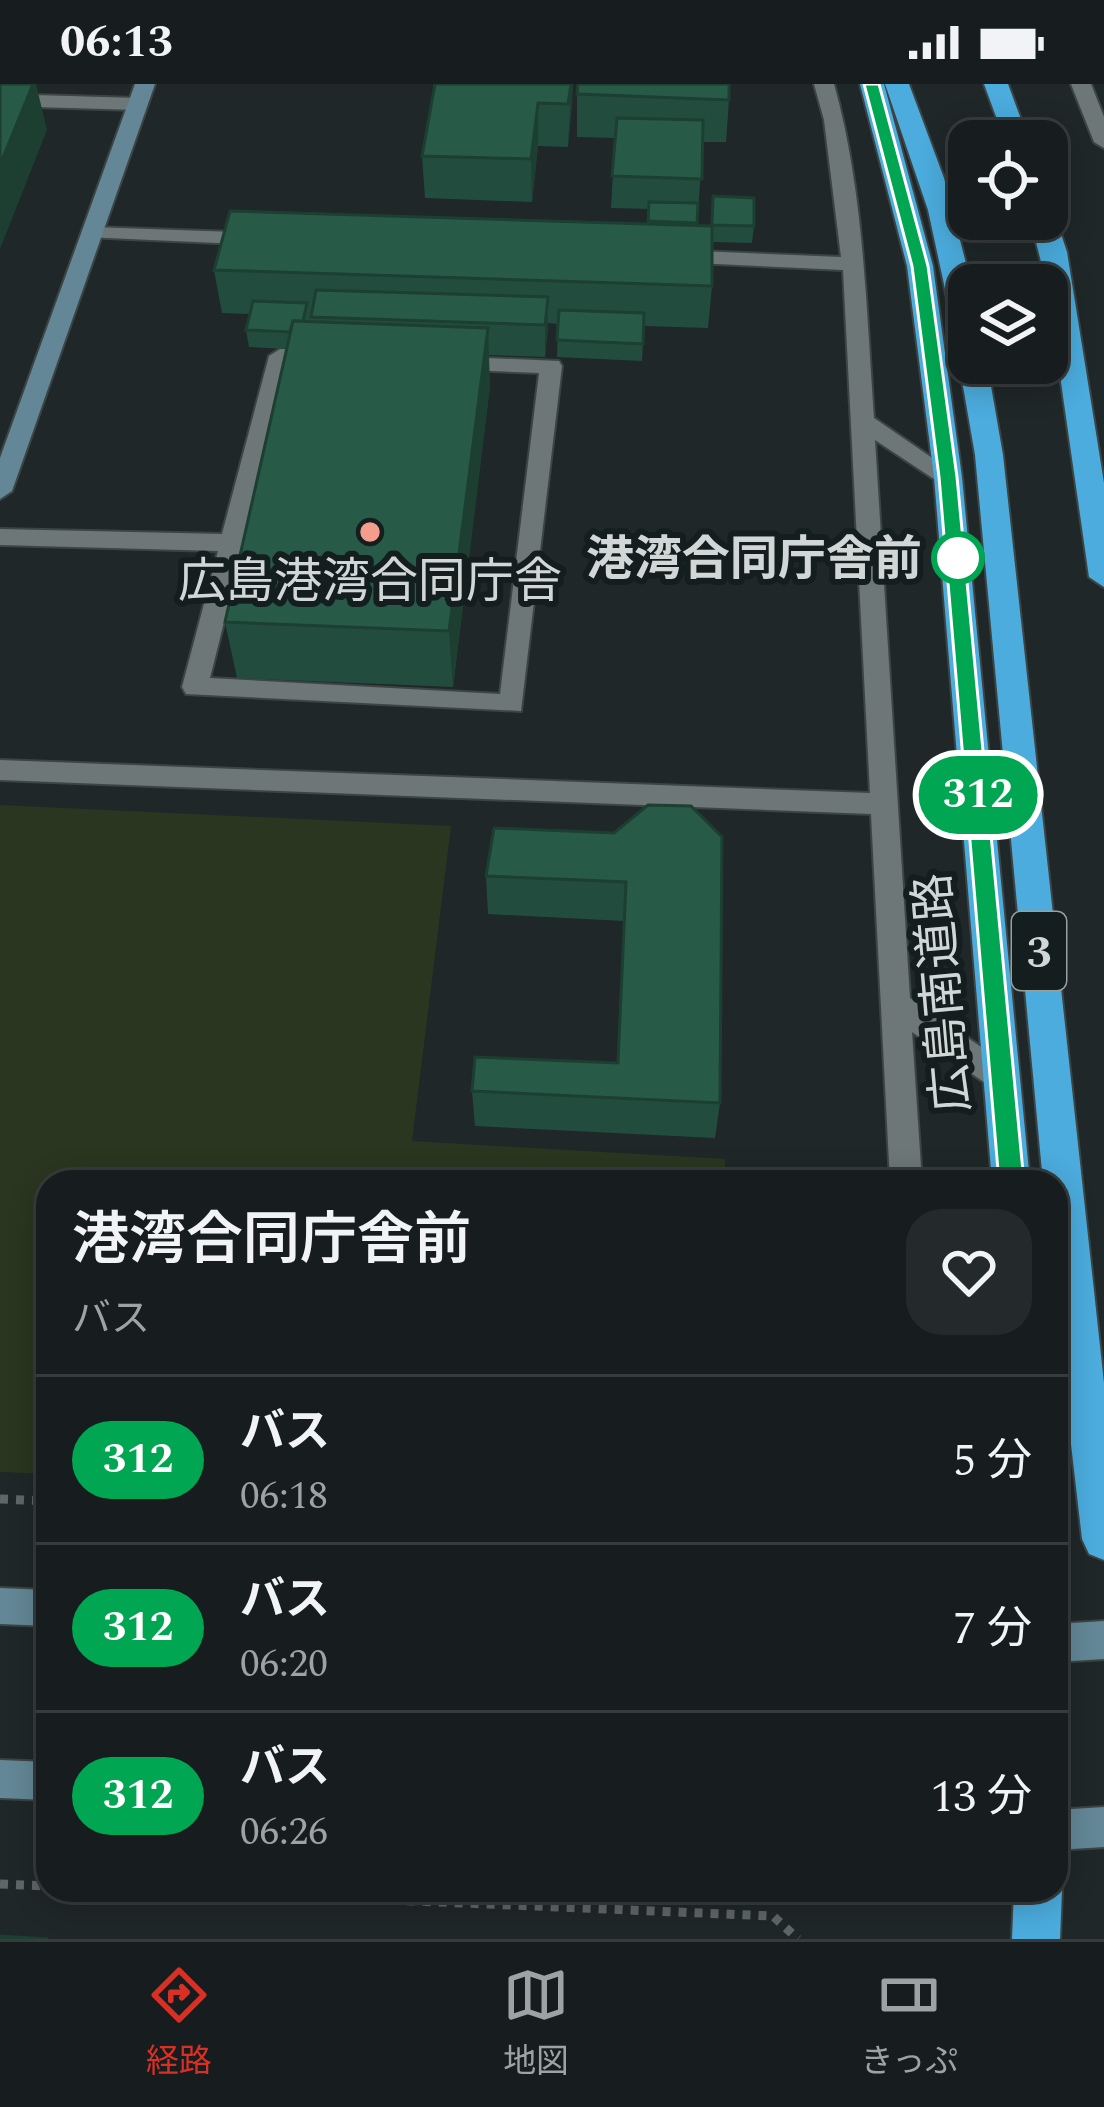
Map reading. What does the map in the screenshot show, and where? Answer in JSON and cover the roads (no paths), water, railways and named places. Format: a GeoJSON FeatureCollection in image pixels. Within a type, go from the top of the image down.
{"type":"FeatureCollection","features":[{"type":"Feature","properties":{"kind":"highway","name":"広島南道路"},"geometry":{"type":"LineString","coordinates":[[872,84],[920,266],[948,477],[1010,1170]]}},
{"type":"Feature","properties":{"kind":"highway"},"geometry":{"type":"LineString","coordinates":[[897,84],[914,122],[956,264]]}},
{"type":"Feature","properties":{"kind":"highway"},"geometry":{"type":"LineString","coordinates":[[996,84],[1009,120]]}},
{"type":"Feature","properties":{"kind":"highway"},"geometry":{"type":"LineString","coordinates":[[1050,240],[1104,577]]}},
{"type":"Feature","properties":{"kind":"highway","name":"3"},"geometry":{"type":"LineString","coordinates":[[977,384],[989,455],[1062,1170]]}},
{"type":"Feature","properties":{"kind":"highway","name":"3"},"geometry":{"type":"LineString","coordinates":[[1068,1227],[1104,1539]]}},
{"type":"Feature","properties":{"kind":"highway"},"geometry":{"type":"LineString","coordinates":[[1036,1939],[1038,1902]]}},
{"type":"Feature","properties":{"kind":"street"},"geometry":{"type":"LineString","coordinates":[[824,84],[834,120],[854,264],[905,1170]]}},
{"type":"Feature","properties":{"kind":"street"},"geometry":{"type":"LineString","coordinates":[[1082,84],[1104,142]]}},
{"type":"Feature","properties":{"kind":"street"},"geometry":{"type":"LineString","coordinates":[[0,100],[141,94],[0,491]]}},
{"type":"Feature","properties":{"kind":"street"},"geometry":{"type":"LineString","coordinates":[[92,233],[273,240]]}},
{"type":"Feature","properties":{"kind":"street"},"geometry":{"type":"LineString","coordinates":[[654,255],[854,264]]}},
{"type":"Feature","properties":{"kind":"street"},"geometry":{"type":"LineString","coordinates":[[280,356],[551,366],[512,704],[195,688],[230,543],[280,356]]}},
{"type":"Feature","properties":{"kind":"street"},"geometry":{"type":"LineString","coordinates":[[862,422],[948,477]]}},
{"type":"Feature","properties":{"kind":"street"},"geometry":{"type":"LineString","coordinates":[[0,537],[230,543]]}},
{"type":"Feature","properties":{"kind":"street"},"geometry":{"type":"LineString","coordinates":[[0,770],[885,804]]}},
{"type":"Feature","properties":{"kind":"street"},"geometry":{"type":"LineString","coordinates":[[896,1004],[1002,1078]]}},
{"type":"Feature","properties":{"kind":"street"},"geometry":{"type":"LineString","coordinates":[[0,1606],[36,1608]]}},
{"type":"Feature","properties":{"kind":"street"},"geometry":{"type":"LineString","coordinates":[[1068,1642],[1104,1640]]}},
{"type":"Feature","properties":{"kind":"street"},"geometry":{"type":"LineString","coordinates":[[0,1779],[36,1780]]}},
{"type":"Feature","properties":{"kind":"street"},"geometry":{"type":"LineString","coordinates":[[1068,1829],[1104,1826]]}},
{"type":"Feature","properties":{"kind":"place","name":"広島港湾合同庁舎"},"geometry":{"type":"Point","coordinates":[370,532]}},
{"type":"Feature","properties":{"kind":"place","name":"港湾合同庁舎前"},"geometry":{"type":"Point","coordinates":[958,558]}}]}
